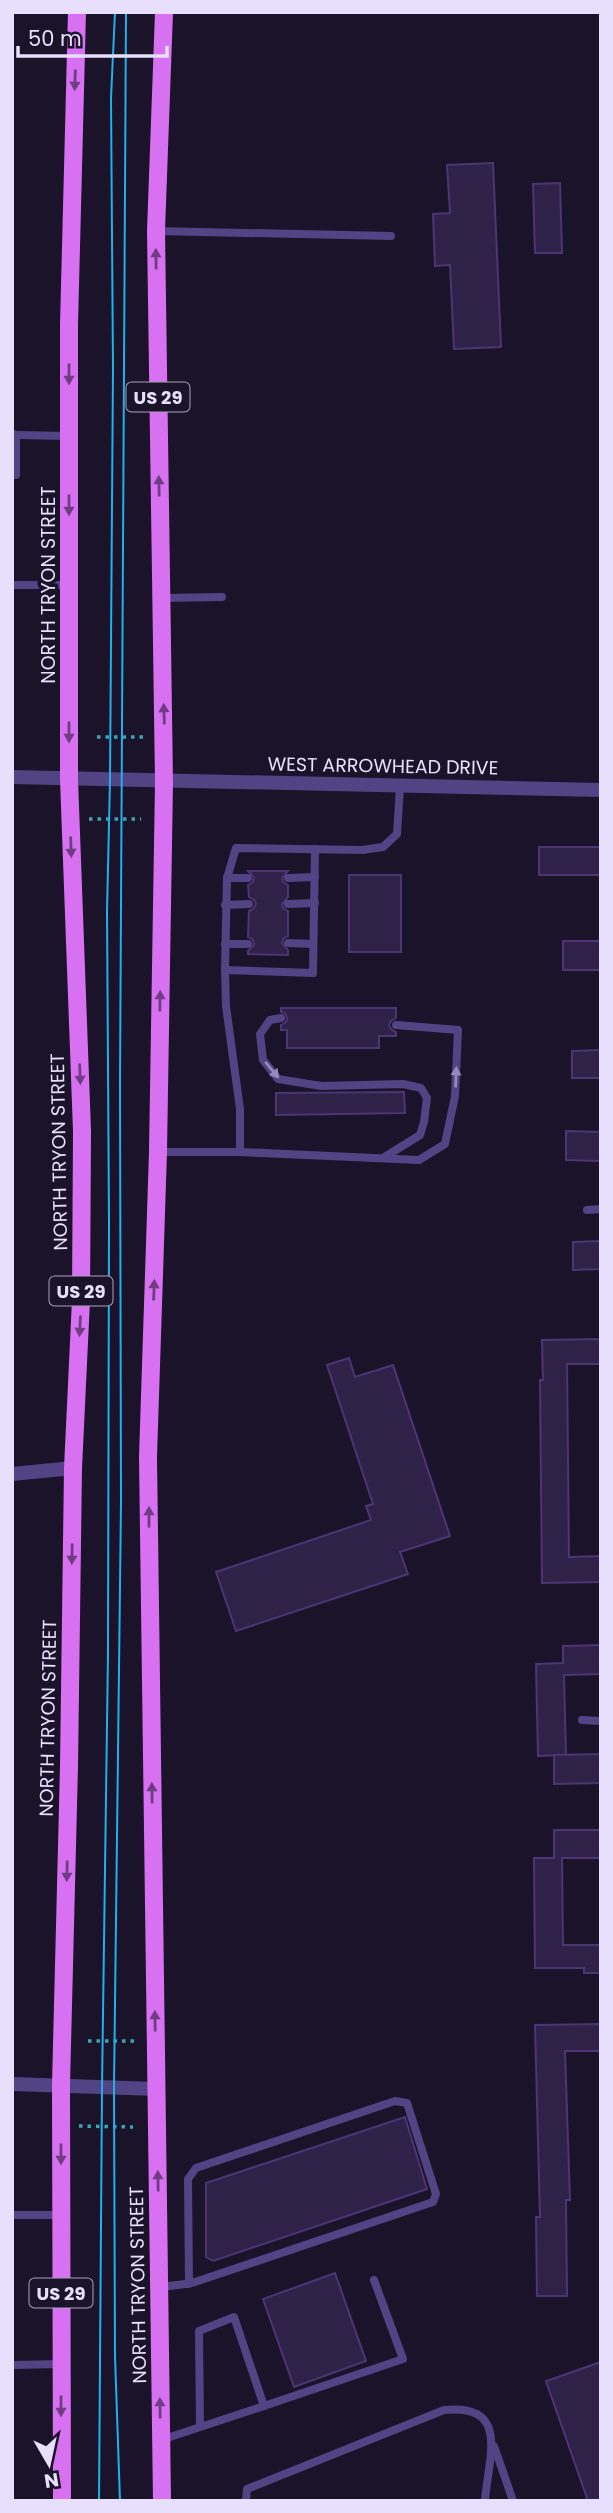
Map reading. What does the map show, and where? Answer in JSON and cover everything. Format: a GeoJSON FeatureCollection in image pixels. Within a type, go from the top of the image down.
{"type":"FeatureCollection","features":[{"type":"Feature","properties":{"kind":"main road","name":"NORTH TRYON STREET"},"geometry":{"type":"LineString","coordinates":[[62,2501],[61,2085],[73,1468],[81,1300],[82,1131],[69,779],[70,298],[77,12]]}},
{"type":"Feature","properties":{"kind":"main road","name":"NORTH TRYON STREET"},"geometry":{"type":"LineString","coordinates":[[162,2501],[148,1457],[158,1152],[164,782],[156,231],[164,12]]}},
{"type":"Feature","properties":{"kind":"street","name":"WEST ARROWHEAD DRIVE"},"geometry":{"type":"LineString","coordinates":[[12,777],[601,790]]}},
{"type":"Feature","properties":{"kind":"street"},"geometry":{"type":"LineString","coordinates":[[12,1474],[73,1468]]}},
{"type":"Feature","properties":{"kind":"street"},"geometry":{"type":"LineString","coordinates":[[12,2084],[156,2089]]}},
{"type":"Feature","properties":{"kind":"lane"},"geometry":{"type":"LineString","coordinates":[[156,231],[391,236]]}},
{"type":"Feature","properties":{"kind":"lane"},"geometry":{"type":"LineString","coordinates":[[12,475],[16,475],[14,435],[69,436]]}},
{"type":"Feature","properties":{"kind":"lane"},"geometry":{"type":"LineString","coordinates":[[12,585],[69,585]]}},
{"type":"Feature","properties":{"kind":"lane"},"geometry":{"type":"LineString","coordinates":[[161,598],[222,597]]}},
{"type":"Feature","properties":{"kind":"lane"},"geometry":{"type":"LineString","coordinates":[[240,1152],[240,1109],[226,1006],[225,971],[227,878],[236,848],[362,850],[383,847],[397,834],[400,787]]}},
{"type":"Feature","properties":{"kind":"lane"},"geometry":{"type":"LineString","coordinates":[[225,971],[313,973],[315,849]]}},
{"type":"Feature","properties":{"kind":"lane"},"geometry":{"type":"LineString","coordinates":[[288,878],[315,877]]}},
{"type":"Feature","properties":{"kind":"lane"},"geometry":{"type":"LineString","coordinates":[[227,878],[248,878]]}},
{"type":"Feature","properties":{"kind":"lane"},"geometry":{"type":"LineString","coordinates":[[225,905],[248,904]]}},
{"type":"Feature","properties":{"kind":"lane"},"geometry":{"type":"LineString","coordinates":[[288,904],[315,904]]}},
{"type":"Feature","properties":{"kind":"lane"},"geometry":{"type":"LineString","coordinates":[[288,943],[313,944]]}},
{"type":"Feature","properties":{"kind":"lane"},"geometry":{"type":"LineString","coordinates":[[225,944],[248,944]]}},
{"type":"Feature","properties":{"kind":"lane"},"geometry":{"type":"LineString","coordinates":[[281,1018],[270,1020],[260,1034],[263,1060],[278,1079],[321,1086],[403,1084],[421,1088],[427,1098],[424,1122],[419,1135],[382,1158]]}},
{"type":"Feature","properties":{"kind":"lane"},"geometry":{"type":"LineString","coordinates":[[158,1152],[240,1152],[419,1160],[445,1144],[455,1096],[458,1030],[396,1025]]}},
{"type":"Feature","properties":{"kind":"lane"},"geometry":{"type":"LineString","coordinates":[[587,1210],[601,1209]]}},
{"type":"Feature","properties":{"kind":"lane"},"geometry":{"type":"LineString","coordinates":[[582,1720],[601,1721]]}},
{"type":"Feature","properties":{"kind":"lane"},"geometry":{"type":"LineString","coordinates":[[159,2287],[189,2284],[433,2202],[436,2194],[407,2103],[395,2101],[196,2168],[188,2179],[189,2284]]}},
{"type":"Feature","properties":{"kind":"lane"},"geometry":{"type":"LineString","coordinates":[[12,2215],[61,2215]]}},
{"type":"Feature","properties":{"kind":"lane"},"geometry":{"type":"LineString","coordinates":[[161,2440],[403,2359],[374,2280]]}},
{"type":"Feature","properties":{"kind":"lane"},"geometry":{"type":"LineString","coordinates":[[200,2426],[199,2331],[234,2316],[264,2406]]}},
{"type":"Feature","properties":{"kind":"lane"},"geometry":{"type":"LineString","coordinates":[[12,2365],[61,2364]]}},
{"type":"Feature","properties":{"kind":"lane"},"geometry":{"type":"LineString","coordinates":[[246,2501],[247,2489],[444,2410],[462,2408],[476,2412],[486,2422],[513,2501]]}},
{"type":"Feature","properties":{"kind":"lane"},"geometry":{"type":"LineString","coordinates":[[485,2501],[492,2445],[490,2433]]}},
{"type":"Feature","properties":{"kind":"path"},"geometry":{"type":"LineString","coordinates":[[97,737],[151,737]]}},
{"type":"Feature","properties":{"kind":"path"},"geometry":{"type":"LineString","coordinates":[[87,819],[141,819]]}},
{"type":"Feature","properties":{"kind":"path"},"geometry":{"type":"LineString","coordinates":[[88,2041],[143,2041]]}},
{"type":"Feature","properties":{"kind":"path"},"geometry":{"type":"LineString","coordinates":[[79,2126],[133,2127]]}},
{"type":"Feature","properties":{"kind":"building"},"geometry":{"type":"Polygon","coordinates":[[[493,163],[501,347],[454,349],[450,265],[435,266],[433,214],[450,213],[447,165],[493,163]]]}},
{"type":"Feature","properties":{"kind":"building"},"geometry":{"type":"Polygon","coordinates":[[[560,183],[562,253],[535,253],[533,184],[560,183]]]}},
{"type":"Feature","properties":{"kind":"building"},"geometry":{"type":"Polygon","coordinates":[[[539,847],[601,847],[601,875],[539,875],[539,847]]]}},
{"type":"Feature","properties":{"kind":"building"},"geometry":{"type":"Polygon","coordinates":[[[248,871],[288,871],[282,878],[288,885],[288,897],[282,904],[288,911],[288,936],[282,943],[288,950],[288,955],[248,954],[254,945],[253,940],[248,937],[249,911],[256,904],[249,897],[248,885],[253,882],[254,877],[248,871]]]}},
{"type":"Feature","properties":{"kind":"building"},"geometry":{"type":"Polygon","coordinates":[[[349,875],[401,875],[401,952],[349,952],[349,875]]]}},
{"type":"Feature","properties":{"kind":"building"},"geometry":{"type":"Polygon","coordinates":[[[563,941],[601,941],[601,970],[563,970],[563,941]]]}},
{"type":"Feature","properties":{"kind":"building"},"geometry":{"type":"Polygon","coordinates":[[[281,1008],[396,1008],[396,1018],[389,1025],[396,1032],[396,1036],[379,1036],[379,1048],[287,1048],[287,1030],[281,1030],[281,1025],[287,1018],[281,1008]]]}},
{"type":"Feature","properties":{"kind":"building"},"geometry":{"type":"Polygon","coordinates":[[[601,1050],[601,1078],[572,1078],[572,1051],[601,1050]]]}},
{"type":"Feature","properties":{"kind":"building"},"geometry":{"type":"Polygon","coordinates":[[[404,1092],[405,1113],[276,1115],[276,1093],[404,1092]]]}},
{"type":"Feature","properties":{"kind":"building"},"geometry":{"type":"Polygon","coordinates":[[[566,1131],[601,1132],[601,1161],[566,1160],[566,1131]]]}},
{"type":"Feature","properties":{"kind":"building"},"geometry":{"type":"Polygon","coordinates":[[[601,1241],[601,1269],[573,1270],[573,1242],[601,1241]]]}},
{"type":"Feature","properties":{"kind":"building"},"geometry":{"type":"Polygon","coordinates":[[[601,1339],[601,1364],[567,1364],[569,1557],[601,1556],[601,1582],[542,1583],[542,1340],[601,1339]]]}},
{"type":"Feature","properties":{"kind":"building"},"geometry":{"type":"Polygon","coordinates":[[[349,1358],[355,1377],[393,1365],[450,1536],[400,1552],[408,1574],[236,1631],[216,1572],[371,1520],[366,1506],[373,1504],[327,1365],[349,1358]]]}},
{"type":"Feature","properties":{"kind":"building"},"geometry":{"type":"Polygon","coordinates":[[[601,1645],[601,1674],[564,1675],[566,1755],[538,1756],[536,1664],[563,1663],[563,1646],[601,1645]]]}},
{"type":"Feature","properties":{"kind":"building"},"geometry":{"type":"Polygon","coordinates":[[[601,1754],[601,1783],[554,1784],[554,1755],[601,1754]]]}},
{"type":"Feature","properties":{"kind":"building"},"geometry":{"type":"Polygon","coordinates":[[[554,1830],[601,1830],[601,1858],[562,1858],[563,1945],[601,1945],[601,1973],[584,1973],[584,1968],[535,1968],[534,1858],[554,1858],[554,1830]]]}},
{"type":"Feature","properties":{"kind":"building"},"geometry":{"type":"Polygon","coordinates":[[[601,2024],[601,2051],[565,2051],[570,2200],[566,2200],[567,2296],[537,2296],[536,2217],[540,2217],[535,2025],[601,2024]]]}},
{"type":"Feature","properties":{"kind":"building"},"geometry":{"type":"Polygon","coordinates":[[[405,2117],[427,2189],[213,2261],[206,2257],[206,2183],[405,2117]]]}},
{"type":"Feature","properties":{"kind":"building"},"geometry":{"type":"Polygon","coordinates":[[[335,2273],[366,2361],[294,2387],[263,2299],[335,2273]]]}},
{"type":"Feature","properties":{"kind":"building"},"geometry":{"type":"Polygon","coordinates":[[[601,2362],[601,2501],[588,2501],[546,2381],[601,2362]]]}},
{"type":"Feature","properties":{"kind":"tram line"},"geometry":{"type":"LineString","coordinates":[[99,2501],[108,1652],[107,911],[113,369],[111,98],[115,12]]}},
{"type":"Feature","properties":{"kind":"tram line"},"geometry":{"type":"LineString","coordinates":[[120,2501],[115,2356],[114,2087],[121,1502],[120,1084],[126,12]]}}]}
